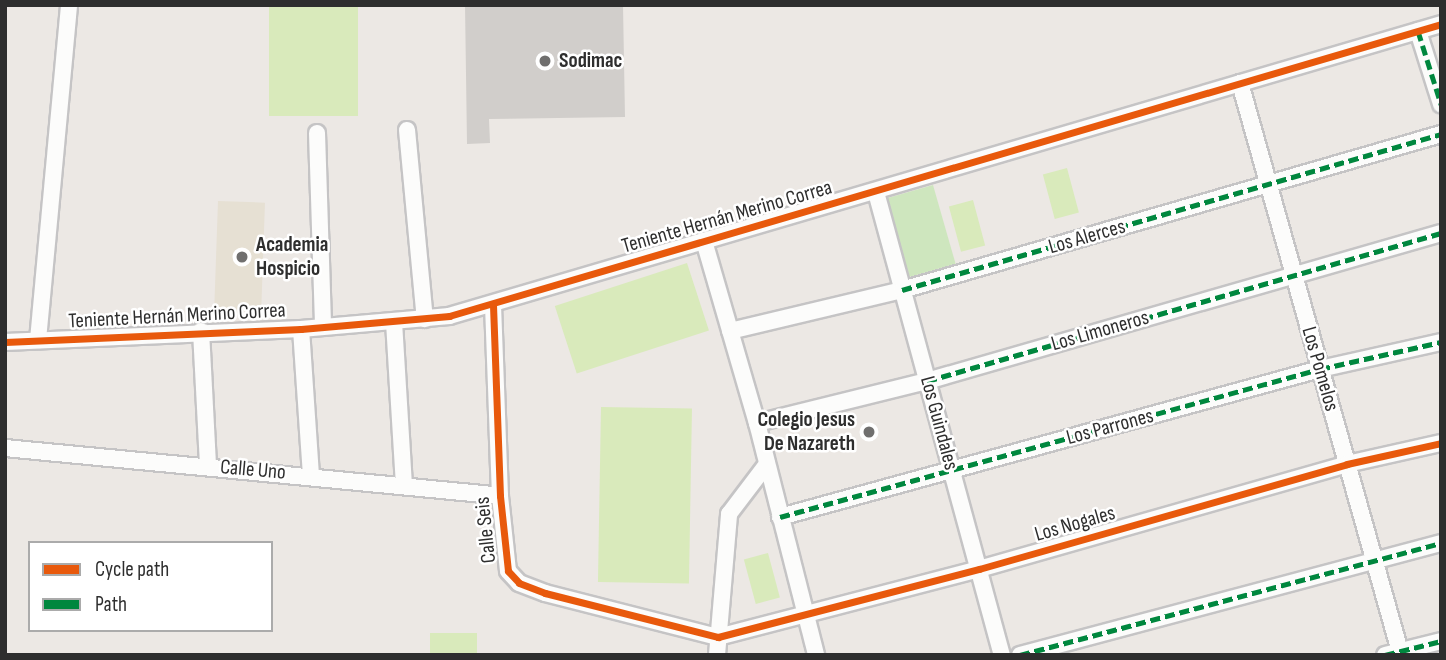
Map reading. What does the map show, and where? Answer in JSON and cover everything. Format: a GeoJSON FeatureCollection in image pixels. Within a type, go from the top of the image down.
{"type":"FeatureCollection","features":[{"type":"Feature","properties":{"kind":"street"},"geometry":{"type":"LineString","coordinates":[[38,340],[69,5]]}},
{"type":"Feature","properties":{"kind":"street","name":"Teniente Hernán Merino Correa"},"geometry":{"type":"LineString","coordinates":[[5,342],[394,322],[425,319],[493,305],[1441,24]]}},
{"type":"Feature","properties":{"kind":"street"},"geometry":{"type":"LineString","coordinates":[[1418,31],[1441,104]]}},
{"type":"Feature","properties":{"kind":"street","name":"Los Pomelos"},"geometry":{"type":"LineString","coordinates":[[1240,83],[1373,558],[1395,653]]}},
{"type":"Feature","properties":{"kind":"street"},"geometry":{"type":"LineString","coordinates":[[407,130],[425,319]]}},
{"type":"Feature","properties":{"kind":"street"},"geometry":{"type":"LineString","coordinates":[[317,133],[323,326]]}},
{"type":"Feature","properties":{"kind":"street","name":"Los Alerces"},"geometry":{"type":"LineString","coordinates":[[730,331],[902,290],[1441,134]]}},
{"type":"Feature","properties":{"kind":"street","name":"Los Guindales"},"geometry":{"type":"LineString","coordinates":[[876,192],[1002,655]]}},
{"type":"Feature","properties":{"kind":"street","name":"Los Limoneros"},"geometry":{"type":"LineString","coordinates":[[757,423],[927,381],[1441,233]]}},
{"type":"Feature","properties":{"kind":"street"},"geometry":{"type":"LineString","coordinates":[[704,241],[757,423],[816,655]]}},
{"type":"Feature","properties":{"kind":"street","name":"Calle Seis"},"geometry":{"type":"LineString","coordinates":[[493,305],[503,553],[508,571],[519,583],[718,637]]}},
{"type":"Feature","properties":{"kind":"street"},"geometry":{"type":"LineString","coordinates":[[394,322],[404,485]]}},
{"type":"Feature","properties":{"kind":"street"},"geometry":{"type":"LineString","coordinates":[[301,328],[311,475]]}},
{"type":"Feature","properties":{"kind":"street"},"geometry":{"type":"LineString","coordinates":[[201,331],[208,466]]}},
{"type":"Feature","properties":{"kind":"street","name":"Los Parrones"},"geometry":{"type":"LineString","coordinates":[[780,517],[1320,369],[1441,342]]}},
{"type":"Feature","properties":{"kind":"street","name":"Los Nogales"},"geometry":{"type":"LineString","coordinates":[[718,637],[979,569],[1347,464],[1441,443]]}},
{"type":"Feature","properties":{"kind":"street","name":"Calle Uno"},"geometry":{"type":"LineString","coordinates":[[5,448],[311,475],[500,496]]}},
{"type":"Feature","properties":{"kind":"street"},"geometry":{"type":"LineString","coordinates":[[717,655],[729,514],[767,464]]}},
{"type":"Feature","properties":{"kind":"street"},"geometry":{"type":"LineString","coordinates":[[1020,655],[1373,558],[1441,543]]}},
{"type":"Feature","properties":{"kind":"street"},"geometry":{"type":"LineString","coordinates":[[1395,653],[1441,641]]}},
{"type":"Feature","properties":{"kind":"shaded area","name":"Academia Hospicio"},"geometry":{"type":"Polygon","coordinates":[[[218,201],[265,203],[261,314],[214,312],[218,201]]]}},
{"type":"Feature","properties":{"kind":"green space"},"geometry":{"type":"Polygon","coordinates":[[[269,5],[358,5],[358,116],[269,116],[269,5]]]}},
{"type":"Feature","properties":{"kind":"green space"},"geometry":{"type":"Polygon","coordinates":[[[1067,168],[1079,212],[1055,219],[1043,174],[1067,168]]]}},
{"type":"Feature","properties":{"kind":"green space"},"geometry":{"type":"Polygon","coordinates":[[[933,185],[956,264],[909,277],[887,198],[933,185]]]}},
{"type":"Feature","properties":{"kind":"green space"},"geometry":{"type":"Polygon","coordinates":[[[973,200],[985,245],[961,252],[949,206],[973,200]]]}},
{"type":"Feature","properties":{"kind":"green space"},"geometry":{"type":"Polygon","coordinates":[[[687,263],[709,331],[577,373],[555,306],[687,263]]]}},
{"type":"Feature","properties":{"kind":"green space"},"geometry":{"type":"Polygon","coordinates":[[[601,407],[692,409],[689,584],[598,582],[601,407]]]}},
{"type":"Feature","properties":{"kind":"green space"},"geometry":{"type":"Polygon","coordinates":[[[768,553],[780,597],[756,604],[744,559],[768,553]]]}},
{"type":"Feature","properties":{"kind":"green space"},"geometry":{"type":"Polygon","coordinates":[[[430,633],[477,633],[477,655],[430,655],[430,633]]]}},
{"type":"Feature","properties":{"kind":"building","name":"Sodimac"},"geometry":{"type":"Polygon","coordinates":[[[465,5],[623,5],[625,117],[489,119],[490,143],[467,144],[465,5]]]}},
{"type":"Feature","properties":{"kind":"marked path"},"geometry":{"type":"LineString","coordinates":[[1418,31],[1441,104]]}},
{"type":"Feature","properties":{"kind":"marked path"},"geometry":{"type":"LineString","coordinates":[[902,290],[1441,134]]}},
{"type":"Feature","properties":{"kind":"marked path"},"geometry":{"type":"LineString","coordinates":[[927,381],[1441,233]]}},
{"type":"Feature","properties":{"kind":"marked path"},"geometry":{"type":"LineString","coordinates":[[780,517],[1320,369],[1441,342]]}},
{"type":"Feature","properties":{"kind":"marked path"},"geometry":{"type":"LineString","coordinates":[[1020,655],[1441,543]]}},
{"type":"Feature","properties":{"kind":"marked path"},"geometry":{"type":"LineString","coordinates":[[1385,655],[1441,641]]}},
{"type":"Feature","properties":{"kind":"cycle path"},"geometry":{"type":"LineString","coordinates":[[5,342],[301,329],[449,316],[1441,24]]}},
{"type":"Feature","properties":{"kind":"cycle path"},"geometry":{"type":"LineString","coordinates":[[493,305],[500,496],[508,571],[519,583],[545,593],[718,637],[979,569],[1347,464],[1441,443]]}},
{"type":"Feature","properties":{"kind":"place","name":"Sodimac"},"geometry":{"type":"Point","coordinates":[545,61]}},
{"type":"Feature","properties":{"kind":"place","name":"Academia Hospicio"},"geometry":{"type":"Point","coordinates":[242,257]}},
{"type":"Feature","properties":{"kind":"place","name":"Colegio Jesus De Nazareth"},"geometry":{"type":"Point","coordinates":[869,432]}}]}
